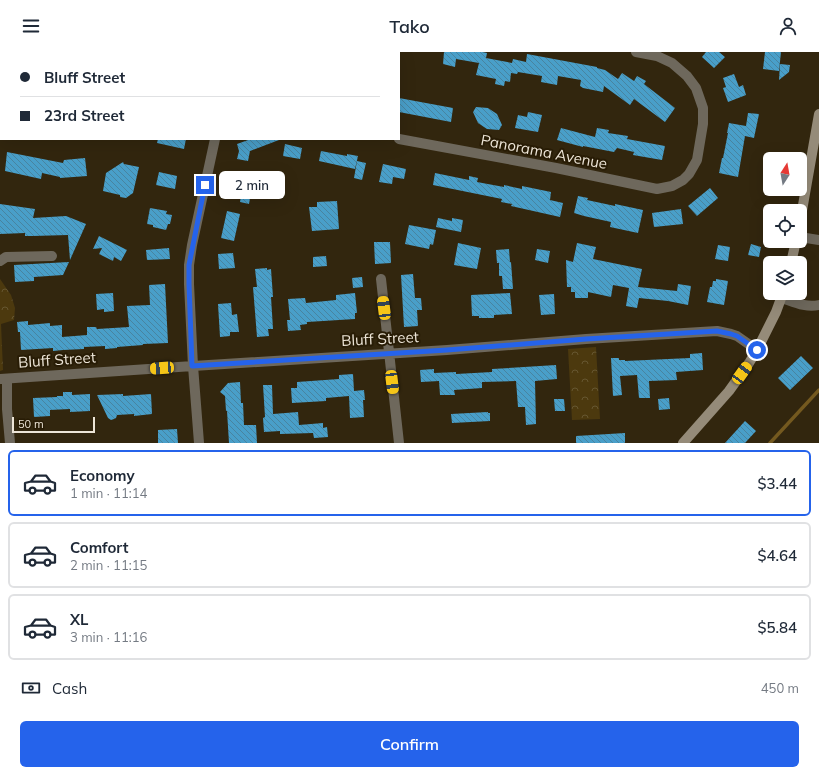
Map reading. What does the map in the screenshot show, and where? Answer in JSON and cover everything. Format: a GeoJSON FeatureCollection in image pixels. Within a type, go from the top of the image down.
{"type":"FeatureCollection","features":[{"type":"Feature","properties":{"kind":"main road"},"geometry":{"type":"LineString","coordinates":[[803,204],[819,114]]}},
{"type":"Feature","properties":{"kind":"main road"},"geometry":{"type":"LineString","coordinates":[[683,443],[729,391],[749,363],[776,312],[780,300]]}},
{"type":"Feature","properties":{"kind":"street","name":"Panorama Avenue"},"geometry":{"type":"LineString","coordinates":[[400,139],[556,168],[656,189],[672,186],[683,180],[689,174],[697,160],[704,124],[703,108],[696,88],[687,76],[672,63],[657,56],[636,52]]}},
{"type":"Feature","properties":{"kind":"street"},"geometry":{"type":"LineString","coordinates":[[199,443],[192,366],[189,265],[215,140]]}},
{"type":"Feature","properties":{"kind":"street"},"geometry":{"type":"LineString","coordinates":[[807,237],[819,240]]}},
{"type":"Feature","properties":{"kind":"street"},"geometry":{"type":"LineString","coordinates":[[0,261],[6,257],[52,256]]}},
{"type":"Feature","properties":{"kind":"street"},"geometry":{"type":"LineString","coordinates":[[380,278],[399,443]]}},
{"type":"Feature","properties":{"kind":"street"},"geometry":{"type":"LineString","coordinates":[[792,300],[806,306],[819,305]]}},
{"type":"Feature","properties":{"kind":"street","name":"Bluff Street"},"geometry":{"type":"LineString","coordinates":[[4,379],[717,331],[737,336],[757,350]]}},
{"type":"Feature","properties":{"kind":"street"},"geometry":{"type":"LineString","coordinates":[[4,379],[10,443]]}},
{"type":"Feature","properties":{"kind":"green space"},"geometry":{"type":"Polygon","coordinates":[[[0,279],[11,295],[15,308],[14,320],[1,324],[3,370],[0,371],[0,279]]]}},
{"type":"Feature","properties":{"kind":"green space"},"geometry":{"type":"Polygon","coordinates":[[[596,347],[600,419],[572,420],[568,349],[596,347]]]}},
{"type":"Feature","properties":{"kind":"building"},"geometry":{"type":"Polygon","coordinates":[[[444,52],[482,52],[487,53],[486,58],[512,63],[513,59],[526,62],[527,54],[597,67],[605,70],[618,79],[622,73],[634,81],[637,76],[646,81],[644,84],[675,108],[665,122],[634,99],[630,105],[604,86],[603,92],[583,88],[580,86],[581,80],[558,76],[557,85],[541,82],[542,76],[518,72],[517,74],[511,73],[510,82],[505,81],[504,86],[495,84],[496,79],[476,75],[479,63],[456,59],[455,67],[443,64],[444,52]]]}},
{"type":"Feature","properties":{"kind":"building"},"geometry":{"type":"Polygon","coordinates":[[[706,52],[719,52],[725,57],[714,68],[702,57],[706,52]]]}},
{"type":"Feature","properties":{"kind":"building"},"geometry":{"type":"Polygon","coordinates":[[[765,52],[781,52],[779,71],[763,69],[765,52]]]}},
{"type":"Feature","properties":{"kind":"building"},"geometry":{"type":"Polygon","coordinates":[[[780,64],[790,65],[789,72],[779,80],[780,64]]]}},
{"type":"Feature","properties":{"kind":"building"},"geometry":{"type":"Polygon","coordinates":[[[734,74],[739,87],[743,85],[746,95],[728,102],[723,88],[726,87],[723,78],[734,74]]]}},
{"type":"Feature","properties":{"kind":"building"},"geometry":{"type":"Polygon","coordinates":[[[400,98],[453,108],[451,122],[400,112],[400,98]]]}},
{"type":"Feature","properties":{"kind":"building"},"geometry":{"type":"Polygon","coordinates":[[[476,107],[488,108],[497,114],[502,125],[499,130],[487,129],[478,123],[473,112],[476,107]]]}},
{"type":"Feature","properties":{"kind":"building"},"geometry":{"type":"Polygon","coordinates":[[[528,112],[542,115],[538,132],[515,128],[518,115],[527,117],[528,112]]]}},
{"type":"Feature","properties":{"kind":"building"},"geometry":{"type":"Polygon","coordinates":[[[748,113],[759,114],[754,138],[745,136],[738,177],[719,173],[729,123],[746,126],[748,113]]]}},
{"type":"Feature","properties":{"kind":"building"},"geometry":{"type":"Polygon","coordinates":[[[561,128],[595,137],[597,128],[609,130],[608,133],[628,136],[627,139],[665,146],[662,160],[633,155],[634,152],[617,148],[614,152],[583,147],[557,140],[561,128]]]}},
{"type":"Feature","properties":{"kind":"building"},"geometry":{"type":"Polygon","coordinates":[[[158,140],[186,140],[184,149],[157,143],[158,140]]]}},
{"type":"Feature","properties":{"kind":"building"},"geometry":{"type":"Polygon","coordinates":[[[248,140],[279,140],[250,151],[248,161],[237,159],[239,151],[237,144],[248,140]]]}},
{"type":"Feature","properties":{"kind":"building"},"geometry":{"type":"Polygon","coordinates":[[[285,144],[302,148],[300,159],[283,156],[285,144]]]}},
{"type":"Feature","properties":{"kind":"building"},"geometry":{"type":"Polygon","coordinates":[[[321,151],[347,156],[347,154],[358,156],[355,169],[319,161],[321,151]]]}},
{"type":"Feature","properties":{"kind":"building"},"geometry":{"type":"Polygon","coordinates":[[[7,152],[63,163],[64,160],[85,158],[87,176],[60,178],[42,173],[41,179],[5,171],[7,152]]]}},
{"type":"Feature","properties":{"kind":"building"},"geometry":{"type":"Polygon","coordinates":[[[357,161],[366,163],[362,180],[354,178],[357,161]]]}},
{"type":"Feature","properties":{"kind":"building"},"geometry":{"type":"Polygon","coordinates":[[[123,162],[124,164],[139,167],[133,193],[126,198],[103,191],[106,173],[123,162]]]}},
{"type":"Feature","properties":{"kind":"building"},"geometry":{"type":"Polygon","coordinates":[[[383,164],[406,169],[404,179],[393,177],[392,184],[379,182],[383,164]]]}},
{"type":"Feature","properties":{"kind":"building"},"geometry":{"type":"Polygon","coordinates":[[[159,172],[177,176],[175,189],[156,185],[159,172]]]}},
{"type":"Feature","properties":{"kind":"building"},"geometry":{"type":"Polygon","coordinates":[[[435,173],[469,180],[469,176],[478,178],[477,182],[504,187],[504,185],[522,189],[522,186],[551,192],[550,200],[563,203],[560,217],[511,206],[512,204],[501,202],[502,199],[433,185],[435,173]]]}},
{"type":"Feature","properties":{"kind":"building"},"geometry":{"type":"Polygon","coordinates":[[[233,185],[252,188],[249,204],[240,202],[241,196],[231,194],[233,185]]]}},
{"type":"Feature","properties":{"kind":"building"},"geometry":{"type":"Polygon","coordinates":[[[710,188],[718,198],[697,216],[688,206],[710,188]]]}},
{"type":"Feature","properties":{"kind":"building"},"geometry":{"type":"Polygon","coordinates":[[[578,196],[588,198],[587,200],[643,210],[638,233],[610,227],[611,222],[574,213],[578,196]]]}},
{"type":"Feature","properties":{"kind":"building"},"geometry":{"type":"Polygon","coordinates":[[[337,201],[339,229],[312,231],[309,207],[317,207],[317,202],[337,201]]]}},
{"type":"Feature","properties":{"kind":"building"},"geometry":{"type":"Polygon","coordinates":[[[0,204],[35,209],[33,218],[66,216],[86,224],[70,260],[68,235],[25,236],[25,233],[0,234],[0,204]]]}},
{"type":"Feature","properties":{"kind":"building"},"geometry":{"type":"Polygon","coordinates":[[[150,208],[167,211],[166,214],[172,215],[170,224],[168,224],[166,230],[147,224],[150,208]]]}},
{"type":"Feature","properties":{"kind":"building"},"geometry":{"type":"Polygon","coordinates":[[[681,209],[683,224],[654,227],[652,213],[681,209]]]}},
{"type":"Feature","properties":{"kind":"building"},"geometry":{"type":"Polygon","coordinates":[[[227,211],[240,214],[234,241],[221,238],[227,211]]]}},
{"type":"Feature","properties":{"kind":"building"},"geometry":{"type":"Polygon","coordinates":[[[438,218],[452,221],[452,218],[463,220],[461,232],[436,227],[438,218]]]}},
{"type":"Feature","properties":{"kind":"building"},"geometry":{"type":"Polygon","coordinates":[[[409,225],[436,230],[433,245],[430,244],[429,249],[405,244],[409,225]]]}},
{"type":"Feature","properties":{"kind":"building"},"geometry":{"type":"Polygon","coordinates":[[[99,236],[127,250],[121,261],[114,257],[113,261],[99,254],[102,248],[93,249],[99,236]]]}},
{"type":"Feature","properties":{"kind":"building"},"geometry":{"type":"Polygon","coordinates":[[[374,242],[390,242],[391,263],[375,264],[374,242]]]}},
{"type":"Feature","properties":{"kind":"building"},"geometry":{"type":"Polygon","coordinates":[[[458,243],[481,248],[477,269],[454,265],[458,243]]]}},
{"type":"Feature","properties":{"kind":"building"},"geometry":{"type":"Polygon","coordinates":[[[577,243],[596,247],[593,259],[642,269],[638,287],[677,291],[678,284],[691,286],[688,305],[639,298],[637,308],[626,306],[629,288],[613,285],[611,297],[588,292],[588,298],[575,298],[575,292],[571,292],[571,287],[567,287],[566,260],[573,262],[577,243]]]}},
{"type":"Feature","properties":{"kind":"building"},"geometry":{"type":"Polygon","coordinates":[[[751,244],[761,247],[759,257],[748,255],[751,244]]]}},
{"type":"Feature","properties":{"kind":"building"},"geometry":{"type":"Polygon","coordinates":[[[718,245],[730,247],[728,261],[715,259],[718,245]]]}},
{"type":"Feature","properties":{"kind":"building"},"geometry":{"type":"Polygon","coordinates":[[[169,248],[170,259],[147,260],[146,250],[169,248]]]}},
{"type":"Feature","properties":{"kind":"building"},"geometry":{"type":"Polygon","coordinates":[[[509,249],[513,289],[503,289],[502,276],[499,276],[499,263],[497,263],[496,250],[509,249]]]}},
{"type":"Feature","properties":{"kind":"building"},"geometry":{"type":"Polygon","coordinates":[[[537,249],[550,251],[548,263],[535,260],[537,249]]]}},
{"type":"Feature","properties":{"kind":"building"},"geometry":{"type":"Polygon","coordinates":[[[233,253],[235,268],[219,269],[218,254],[233,253]]]}},
{"type":"Feature","properties":{"kind":"building"},"geometry":{"type":"Polygon","coordinates":[[[326,256],[327,266],[313,267],[313,257],[326,256]]]}},
{"type":"Feature","properties":{"kind":"building"},"geometry":{"type":"Polygon","coordinates":[[[69,262],[63,275],[34,277],[34,281],[15,282],[14,265],[69,262]]]}},
{"type":"Feature","properties":{"kind":"building"},"geometry":{"type":"Polygon","coordinates":[[[267,268],[267,270],[271,269],[273,329],[268,329],[269,336],[257,337],[253,287],[257,287],[255,269],[267,268]]]}},
{"type":"Feature","properties":{"kind":"building"},"geometry":{"type":"Polygon","coordinates":[[[413,274],[415,298],[421,298],[422,310],[417,310],[418,326],[404,327],[401,275],[413,274]]]}},
{"type":"Feature","properties":{"kind":"building"},"geometry":{"type":"Polygon","coordinates":[[[362,277],[363,287],[353,288],[352,278],[362,277]]]}},
{"type":"Feature","properties":{"kind":"building"},"geometry":{"type":"Polygon","coordinates":[[[716,279],[728,281],[724,305],[707,302],[710,287],[712,287],[713,281],[716,281],[716,279]]]}},
{"type":"Feature","properties":{"kind":"building"},"geometry":{"type":"Polygon","coordinates":[[[165,284],[168,343],[143,344],[105,349],[105,346],[53,351],[53,348],[21,350],[20,332],[18,332],[17,322],[28,321],[28,325],[50,323],[50,326],[62,325],[62,337],[87,335],[87,327],[96,327],[97,329],[129,327],[127,306],[150,305],[149,285],[165,284]]]}},
{"type":"Feature","properties":{"kind":"building"},"geometry":{"type":"Polygon","coordinates":[[[113,293],[114,311],[104,312],[104,309],[97,310],[96,294],[113,293]]]}},
{"type":"Feature","properties":{"kind":"building"},"geometry":{"type":"Polygon","coordinates":[[[355,293],[357,313],[355,313],[355,319],[307,322],[307,324],[300,325],[301,330],[288,331],[287,320],[290,320],[288,299],[305,298],[306,303],[336,300],[336,295],[355,293]]]}},
{"type":"Feature","properties":{"kind":"building"},"geometry":{"type":"Polygon","coordinates":[[[510,293],[512,314],[494,315],[494,318],[479,318],[479,316],[472,316],[471,295],[510,293]]]}},
{"type":"Feature","properties":{"kind":"building"},"geometry":{"type":"Polygon","coordinates":[[[554,294],[555,314],[541,315],[539,295],[554,294]]]}},
{"type":"Feature","properties":{"kind":"building"},"geometry":{"type":"Polygon","coordinates":[[[231,303],[232,315],[237,314],[239,332],[230,332],[230,336],[220,337],[218,304],[231,303]]]}},
{"type":"Feature","properties":{"kind":"building"},"geometry":{"type":"Polygon","coordinates":[[[702,353],[703,370],[676,372],[677,380],[649,381],[650,398],[639,398],[637,375],[620,376],[622,395],[613,396],[611,358],[619,358],[619,360],[625,361],[690,358],[690,354],[702,353]]]}},
{"type":"Feature","properties":{"kind":"building"},"geometry":{"type":"Polygon","coordinates":[[[801,356],[813,368],[790,390],[778,378],[801,356]]]}},
{"type":"Feature","properties":{"kind":"building"},"geometry":{"type":"Polygon","coordinates":[[[556,365],[557,379],[535,381],[536,424],[526,425],[525,407],[518,407],[516,381],[482,382],[482,388],[454,390],[455,395],[440,395],[439,381],[421,382],[420,370],[434,369],[434,373],[456,372],[456,374],[492,372],[492,369],[556,365]]]}},
{"type":"Feature","properties":{"kind":"building"},"geometry":{"type":"Polygon","coordinates":[[[353,374],[354,391],[364,390],[364,417],[350,418],[349,396],[326,398],[326,401],[292,403],[291,388],[297,388],[297,382],[339,379],[339,375],[353,374]]]}},
{"type":"Feature","properties":{"kind":"building"},"geometry":{"type":"Polygon","coordinates":[[[240,382],[244,425],[256,425],[257,443],[229,443],[225,396],[220,392],[228,383],[240,382]]]}},
{"type":"Feature","properties":{"kind":"building"},"geometry":{"type":"Polygon","coordinates":[[[263,385],[272,385],[273,414],[298,412],[299,425],[323,423],[323,428],[327,427],[328,437],[314,438],[313,433],[280,434],[280,431],[264,432],[263,418],[265,417],[263,385]]]}},
{"type":"Feature","properties":{"kind":"building"},"geometry":{"type":"Polygon","coordinates":[[[63,392],[72,392],[72,395],[90,394],[90,411],[70,412],[70,409],[50,410],[50,416],[34,417],[33,398],[63,396],[63,392]]]}},
{"type":"Feature","properties":{"kind":"building"},"geometry":{"type":"Polygon","coordinates":[[[123,394],[123,396],[151,394],[152,414],[134,416],[134,414],[117,415],[116,418],[111,420],[108,418],[97,395],[123,394]]]}},
{"type":"Feature","properties":{"kind":"building"},"geometry":{"type":"Polygon","coordinates":[[[669,398],[670,409],[659,410],[658,399],[669,398]]]}},
{"type":"Feature","properties":{"kind":"building"},"geometry":{"type":"Polygon","coordinates":[[[554,399],[564,399],[565,411],[555,411],[554,399]]]}},
{"type":"Feature","properties":{"kind":"building"},"geometry":{"type":"Polygon","coordinates":[[[490,413],[490,421],[452,423],[451,414],[490,413]]]}},
{"type":"Feature","properties":{"kind":"building"},"geometry":{"type":"Polygon","coordinates":[[[745,421],[756,431],[745,443],[725,443],[745,421]]]}},
{"type":"Feature","properties":{"kind":"building"},"geometry":{"type":"Polygon","coordinates":[[[177,429],[178,443],[158,443],[158,430],[177,429]]]}},
{"type":"Feature","properties":{"kind":"building"},"geometry":{"type":"Polygon","coordinates":[[[625,433],[625,443],[576,443],[576,436],[625,433]]]}},
{"type":"Feature","properties":{"kind":"waterway"},"geometry":{"type":"LineString","coordinates":[[770,443],[819,390]]}},
{"type":"Feature","properties":{"kind":"route"},"geometry":{"type":"LineString","coordinates":[[205,185],[189,265],[192,366],[717,331],[737,336],[757,350]]}}]}
